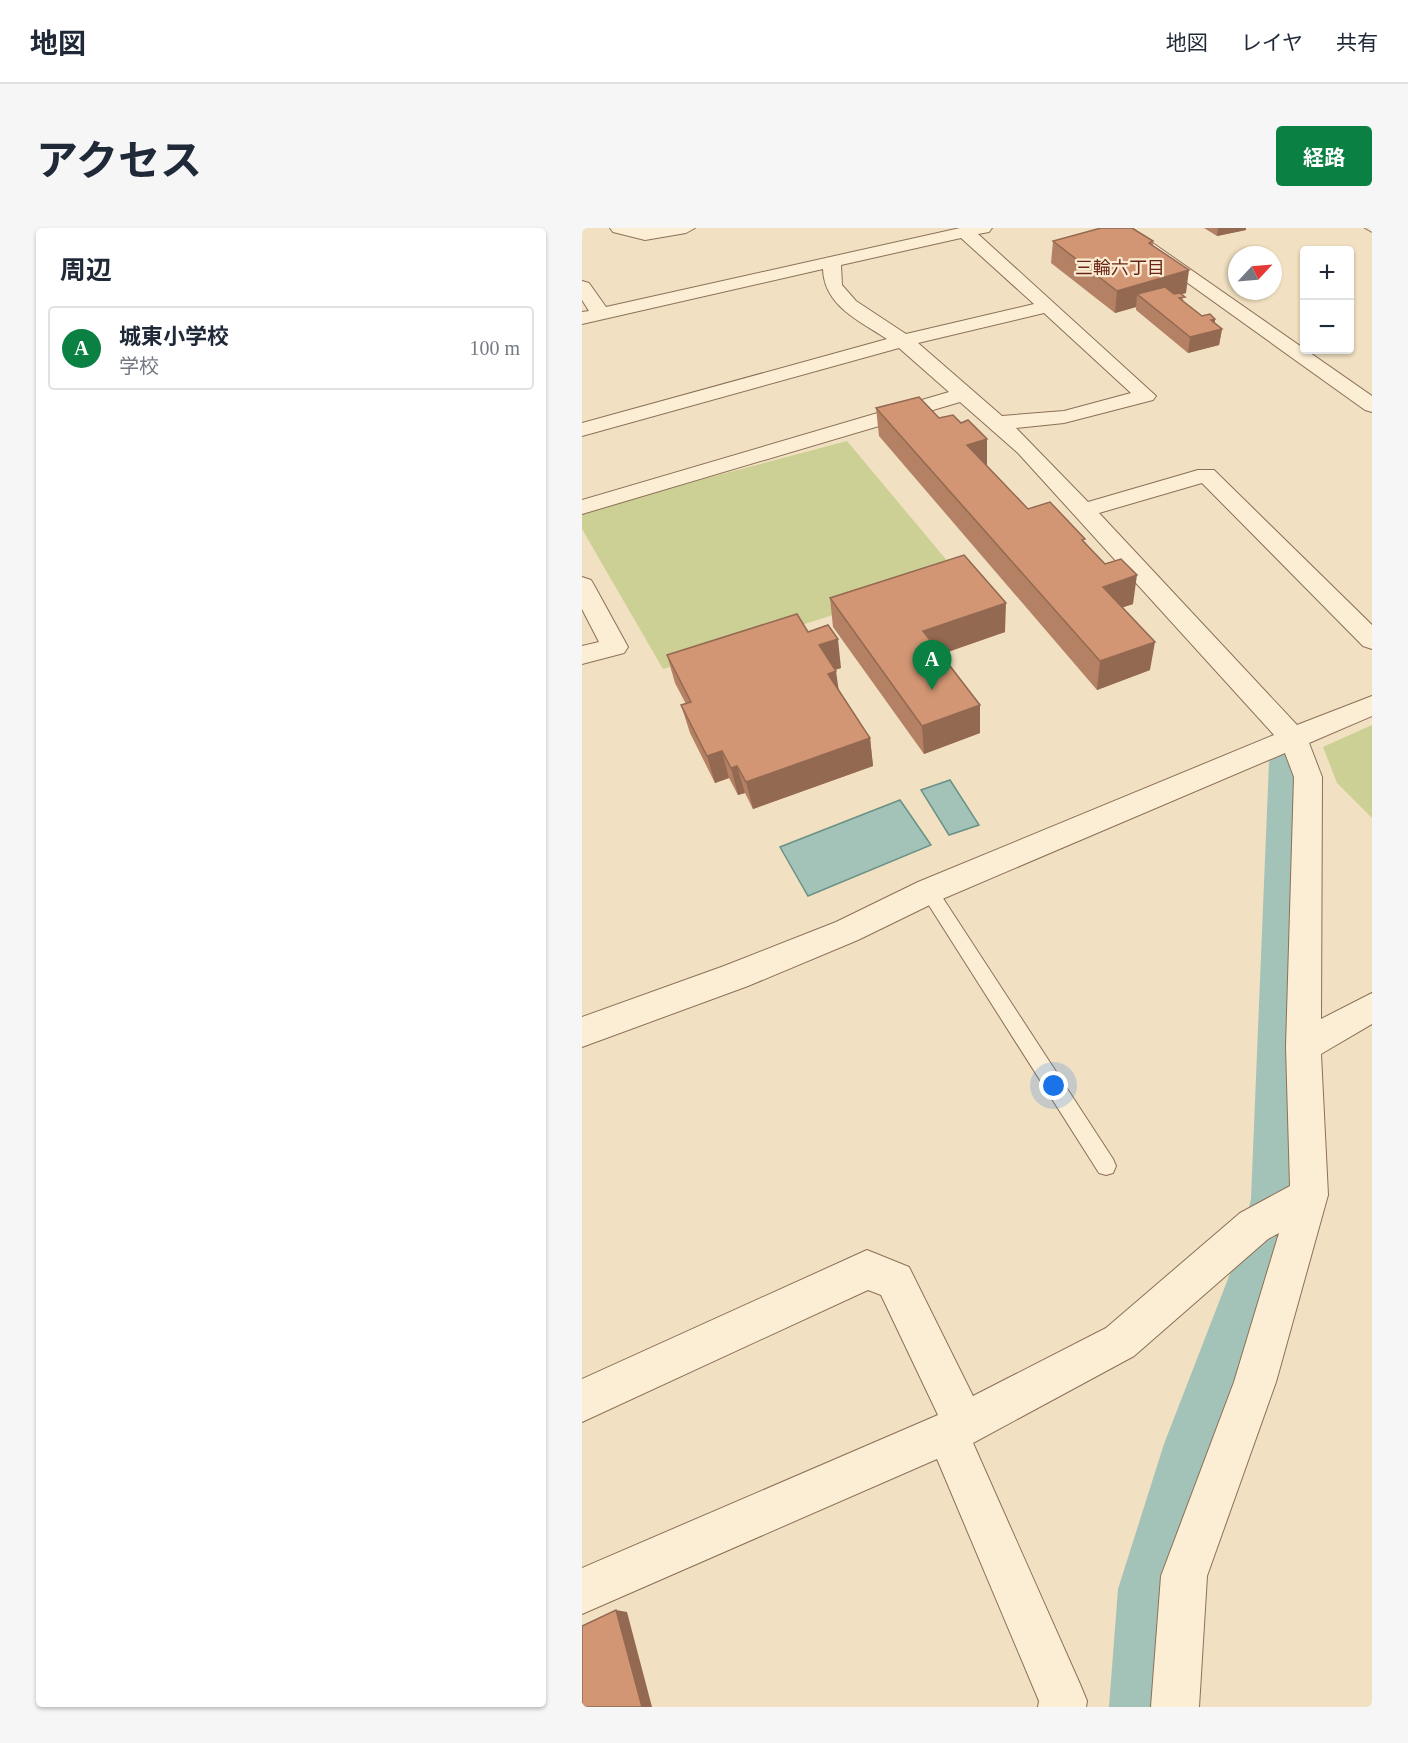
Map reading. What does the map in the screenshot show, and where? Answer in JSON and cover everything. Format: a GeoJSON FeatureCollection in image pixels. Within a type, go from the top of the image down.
{"type":"FeatureCollection","features":[{"type":"Feature","properties":{"kind":"street"},"geometry":{"type":"LineString","coordinates":[[619,228],[645,236],[686,228]]}},
{"type":"Feature","properties":{"kind":"street"},"geometry":{"type":"LineString","coordinates":[[906,228],[921,243]]}},
{"type":"Feature","properties":{"kind":"street"},"geometry":{"type":"LineString","coordinates":[[1120,228],[1372,406]]}},
{"type":"Feature","properties":{"kind":"street"},"geometry":{"type":"LineString","coordinates":[[582,318],[974,230],[1047,307],[1146,396],[1064,417],[997,423]]}},
{"type":"Feature","properties":{"kind":"street"},"geometry":{"type":"LineString","coordinates":[[871,236],[886,250]]}},
{"type":"Feature","properties":{"kind":"street"},"geometry":{"type":"LineString","coordinates":[[832,262],[833,286],[849,305],[903,341],[1026,448],[1293,738],[1308,777],[1303,1047],[1283,1210],[1255,1382],[1184,1576],[1174,1707]]}},
{"type":"Feature","properties":{"kind":"street"},"geometry":{"type":"LineString","coordinates":[[582,287],[601,314]]}},
{"type":"Feature","properties":{"kind":"street"},"geometry":{"type":"LineString","coordinates":[[582,430],[903,341],[1047,307]]}},
{"type":"Feature","properties":{"kind":"street"},"geometry":{"type":"LineString","coordinates":[[582,507],[964,394]]}},
{"type":"Feature","properties":{"kind":"street"},"geometry":{"type":"LineString","coordinates":[[1082,511],[1206,475],[1372,640]]}},
{"type":"Feature","properties":{"kind":"street"},"geometry":{"type":"LineString","coordinates":[[582,585],[615,646],[582,655]]}},
{"type":"Feature","properties":{"kind":"street"},"geometry":{"type":"LineString","coordinates":[[582,1032],[736,976],[847,931],[929,891],[1372,705]]}},
{"type":"Feature","properties":{"kind":"street"},"geometry":{"type":"LineString","coordinates":[[1303,1047],[1372,1007]]}},
{"type":"Feature","properties":{"kind":"street"},"geometry":{"type":"LineString","coordinates":[[582,1591],[956,1429],[1120,1342],[1283,1210]]}},
{"type":"Feature","properties":{"kind":"street"},"geometry":{"type":"LineString","coordinates":[[582,1401],[867,1270],[895,1281],[1063,1701],[1062,1707]]}},
{"type":"Feature","properties":{"kind":"lane"},"geometry":{"type":"LineString","coordinates":[[929,891],[1106,1166]]}},
{"type":"Feature","properties":{"kind":"green space"},"geometry":{"type":"Polygon","coordinates":[[[847,441],[959,575],[663,669],[582,529],[582,511],[847,441]]]}},
{"type":"Feature","properties":{"kind":"green space"},"geometry":{"type":"Polygon","coordinates":[[[1372,725],[1372,818],[1337,783],[1323,747],[1372,725]]]}},
{"type":"Feature","properties":{"kind":"water"},"geometry":{"type":"Polygon","coordinates":[[[950,780],[979,825],[949,835],[921,790],[950,780]]]}},
{"type":"Feature","properties":{"kind":"water"},"geometry":{"type":"Polygon","coordinates":[[[900,800],[931,845],[808,896],[780,847],[900,800]]]}},
{"type":"Feature","properties":{"kind":"building"},"geometry":{"type":"Polygon","coordinates":[[[1101,228],[1132,228],[1153,241],[1149,243],[1189,270],[1117,291],[1053,241],[1101,228]]]}},
{"type":"Feature","properties":{"kind":"building"},"geometry":{"type":"Polygon","coordinates":[[[1165,287],[1174,294],[1180,293],[1185,297],[1179,298],[1202,316],[1210,314],[1215,319],[1211,320],[1222,329],[1190,337],[1137,294],[1165,287]]]}},
{"type":"Feature","properties":{"kind":"building"},"geometry":{"type":"Polygon","coordinates":[[[919,397],[939,418],[953,415],[961,423],[968,420],[987,439],[967,445],[1028,509],[1050,502],[1105,564],[1121,559],[1137,575],[1103,587],[1155,642],[1100,661],[876,408],[919,397]]]}},
{"type":"Feature","properties":{"kind":"building"},"geometry":{"type":"Polygon","coordinates":[[[964,555],[1006,603],[923,631],[980,705],[922,726],[830,598],[964,555]]]}},
{"type":"Feature","properties":{"kind":"building"},"geometry":{"type":"Polygon","coordinates":[[[797,614],[808,632],[828,625],[838,639],[819,645],[836,671],[828,674],[870,738],[746,782],[737,766],[731,768],[722,751],[707,756],[681,705],[691,702],[667,655],[797,614]]]}},
{"type":"Feature","properties":{"kind":"building"},"geometry":{"type":"Polygon","coordinates":[[[616,1610],[642,1707],[582,1707],[582,1626],[616,1610]]]}},
{"type":"Feature","properties":{"kind":"waterway"},"geometry":{"type":"LineString","coordinates":[[1139,1707],[1146,1589],[1190,1444],[1262,1253],[1274,1199],[1287,762]]}},
{"type":"Feature","properties":{"kind":"place","name":"城東小学校"},"geometry":{"type":"Point","coordinates":[932,690]}},
{"type":"Feature","properties":{"kind":"district","name":"三輪六丁目"},"geometry":{"type":"Point","coordinates":[1120,268]}}]}
